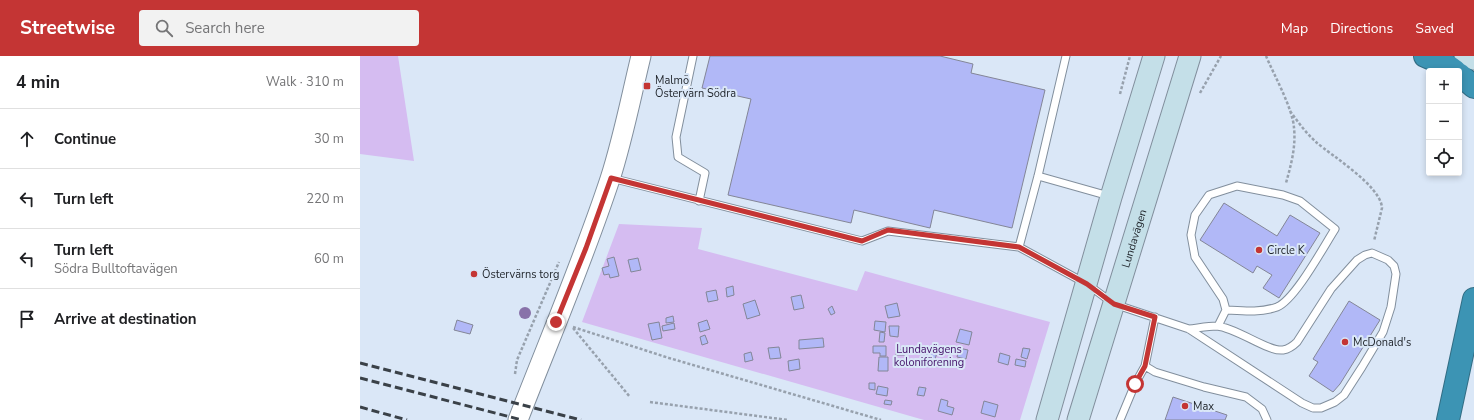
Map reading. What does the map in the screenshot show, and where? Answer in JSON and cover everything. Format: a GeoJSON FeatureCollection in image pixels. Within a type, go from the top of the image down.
{"type":"FeatureCollection","features":[{"type":"Feature","properties":{"kind":"highway"},"geometry":{"type":"LineString","coordinates":[[1425,56],[1451,68]]}},
{"type":"Feature","properties":{"kind":"highway"},"geometry":{"type":"LineString","coordinates":[[1462,77],[1474,87]]}},
{"type":"Feature","properties":{"kind":"highway"},"geometry":{"type":"LineString","coordinates":[[1448,420],[1474,299]]}},
{"type":"Feature","properties":{"kind":"main road"},"geometry":{"type":"LineString","coordinates":[[1047,420],[1111,197],[1154,56]]}},
{"type":"Feature","properties":{"kind":"main road","name":"Lundavägen"},"geometry":{"type":"LineString","coordinates":[[1078,420],[1190,56]]}},
{"type":"Feature","properties":{"kind":"main road"},"geometry":{"type":"LineString","coordinates":[[1465,56],[1474,59]]}},
{"type":"Feature","properties":{"kind":"street"},"geometry":{"type":"LineString","coordinates":[[518,420],[581,261],[611,178],[624,132],[641,56]]}},
{"type":"Feature","properties":{"kind":"lane"},"geometry":{"type":"LineString","coordinates":[[693,56],[676,138],[678,157],[705,173],[699,201]]}},
{"type":"Feature","properties":{"kind":"lane"},"geometry":{"type":"LineString","coordinates":[[1019,247],[1038,176],[1066,56]]}},
{"type":"Feature","properties":{"kind":"lane"},"geometry":{"type":"LineString","coordinates":[[1038,176],[1111,197]]}},
{"type":"Feature","properties":{"kind":"lane"},"geometry":{"type":"LineString","coordinates":[[611,178],[862,241],[888,230],[1019,247],[1087,284],[1114,304],[1189,329],[1302,403],[1313,408],[1321,408],[1335,402],[1344,395],[1383,332],[1391,307],[1396,274],[1394,266],[1388,260],[1372,253],[1365,254],[1357,260],[1331,289],[1297,342],[1291,348],[1282,350],[1273,349],[1234,331],[1218,326],[1189,329]]}},
{"type":"Feature","properties":{"kind":"lane"},"geometry":{"type":"LineString","coordinates":[[1218,326],[1226,310],[1223,300],[1195,257],[1191,235],[1195,215],[1209,195],[1237,186],[1283,195],[1300,201],[1335,229],[1297,290],[1279,306],[1257,312],[1226,310]]}},
{"type":"Feature","properties":{"kind":"lane"},"geometry":{"type":"LineString","coordinates":[[1120,420],[1135,384],[1145,366],[1155,317]]}},
{"type":"Feature","properties":{"kind":"lane"},"geometry":{"type":"LineString","coordinates":[[1145,366],[1155,372],[1204,387],[1246,397],[1262,409],[1267,420]]}},
{"type":"Feature","properties":{"kind":"path"},"geometry":{"type":"LineString","coordinates":[[1197,100],[1221,56]]}},
{"type":"Feature","properties":{"kind":"path"},"geometry":{"type":"LineString","coordinates":[[1266,56],[1290,112],[1294,127],[1293,157],[1283,195]]}},
{"type":"Feature","properties":{"kind":"path"},"geometry":{"type":"LineString","coordinates":[[1290,112],[1306,133],[1337,160],[1358,175],[1379,198],[1382,208],[1372,253]]}},
{"type":"Feature","properties":{"kind":"path"},"geometry":{"type":"LineString","coordinates":[[514,381],[517,360],[559,261]]}},
{"type":"Feature","properties":{"kind":"path"},"geometry":{"type":"LineString","coordinates":[[630,396],[573,327],[669,358],[881,420]]}},
{"type":"Feature","properties":{"kind":"path"},"geometry":{"type":"LineString","coordinates":[[650,402],[788,420]]}},
{"type":"Feature","properties":{"kind":"green space"},"geometry":{"type":"Polygon","coordinates":[[[360,56],[398,56],[414,161],[360,154],[360,56]]]}},
{"type":"Feature","properties":{"kind":"green space","name":"Lundavägens koloniförening"},"geometry":{"type":"Polygon","coordinates":[[[619,224],[702,228],[698,249],[857,291],[865,271],[1050,322],[1020,420],[924,420],[582,322],[619,224]]]}},
{"type":"Feature","properties":{"kind":"building"},"geometry":{"type":"Polygon","coordinates":[[[710,56],[940,56],[973,64],[971,73],[1045,90],[1012,228],[934,210],[930,228],[854,210],[851,223],[728,195],[751,99],[702,88],[710,56]]]}},
{"type":"Feature","properties":{"kind":"building"},"geometry":{"type":"Polygon","coordinates":[[[1224,203],[1277,236],[1290,215],[1320,233],[1279,298],[1263,288],[1272,275],[1257,266],[1253,273],[1200,240],[1224,203]]]}},
{"type":"Feature","properties":{"kind":"building"},"geometry":{"type":"Polygon","coordinates":[[[614,257],[619,276],[610,278],[609,274],[604,275],[602,268],[609,266],[607,259],[614,257]]]}},
{"type":"Feature","properties":{"kind":"building"},"geometry":{"type":"Polygon","coordinates":[[[638,258],[641,270],[631,272],[628,260],[638,258]]]}},
{"type":"Feature","properties":{"kind":"building"},"geometry":{"type":"Polygon","coordinates":[[[733,286],[734,295],[727,297],[726,288],[733,286]]]}},
{"type":"Feature","properties":{"kind":"building"},"geometry":{"type":"Polygon","coordinates":[[[716,290],[718,300],[708,302],[706,292],[716,290]]]}},
{"type":"Feature","properties":{"kind":"building"},"geometry":{"type":"Polygon","coordinates":[[[801,295],[804,308],[794,310],[791,297],[801,295]]]}},
{"type":"Feature","properties":{"kind":"building"},"geometry":{"type":"Polygon","coordinates":[[[755,300],[760,315],[747,319],[743,304],[755,300]]]}},
{"type":"Feature","properties":{"kind":"building"},"geometry":{"type":"Polygon","coordinates":[[[1349,301],[1380,320],[1340,384],[1333,392],[1309,376],[1318,362],[1313,359],[1349,301]]]}},
{"type":"Feature","properties":{"kind":"building"},"geometry":{"type":"Polygon","coordinates":[[[897,303],[900,316],[888,318],[885,306],[897,303]]]}},
{"type":"Feature","properties":{"kind":"building"},"geometry":{"type":"Polygon","coordinates":[[[832,306],[835,313],[831,315],[828,309],[832,306]]]}},
{"type":"Feature","properties":{"kind":"building"},"geometry":{"type":"Polygon","coordinates":[[[673,316],[674,322],[666,323],[666,318],[673,316]]]}},
{"type":"Feature","properties":{"kind":"building"},"geometry":{"type":"Polygon","coordinates":[[[457,320],[473,325],[470,334],[454,330],[457,320]]]}},
{"type":"Feature","properties":{"kind":"building"},"geometry":{"type":"Polygon","coordinates":[[[707,320],[710,329],[700,332],[698,323],[707,320]]]}},
{"type":"Feature","properties":{"kind":"building"},"geometry":{"type":"Polygon","coordinates":[[[875,321],[886,322],[885,332],[874,330],[875,321]]]}},
{"type":"Feature","properties":{"kind":"building"},"geometry":{"type":"Polygon","coordinates":[[[659,322],[662,338],[652,340],[648,324],[659,322]]]}},
{"type":"Feature","properties":{"kind":"building"},"geometry":{"type":"Polygon","coordinates":[[[674,323],[675,329],[663,331],[662,326],[674,323]]]}},
{"type":"Feature","properties":{"kind":"building"},"geometry":{"type":"Polygon","coordinates":[[[889,326],[899,326],[898,337],[890,336],[889,326]]]}},
{"type":"Feature","properties":{"kind":"building"},"geometry":{"type":"Polygon","coordinates":[[[960,329],[972,332],[969,345],[956,342],[960,329]]]}},
{"type":"Feature","properties":{"kind":"building"},"geometry":{"type":"Polygon","coordinates":[[[880,332],[885,333],[884,342],[879,342],[880,332]]]}},
{"type":"Feature","properties":{"kind":"building"},"geometry":{"type":"Polygon","coordinates":[[[705,335],[708,343],[702,345],[700,337],[705,335]]]}},
{"type":"Feature","properties":{"kind":"building"},"geometry":{"type":"Polygon","coordinates":[[[823,338],[824,347],[799,349],[799,340],[823,338]]]}},
{"type":"Feature","properties":{"kind":"building"},"geometry":{"type":"Polygon","coordinates":[[[873,346],[886,346],[886,356],[880,356],[880,353],[873,353],[873,346]]]}},
{"type":"Feature","properties":{"kind":"building"},"geometry":{"type":"Polygon","coordinates":[[[779,347],[781,358],[770,359],[768,348],[779,347]]]}},
{"type":"Feature","properties":{"kind":"building"},"geometry":{"type":"Polygon","coordinates":[[[928,347],[938,348],[935,360],[926,358],[928,347]]]}},
{"type":"Feature","properties":{"kind":"building"},"geometry":{"type":"Polygon","coordinates":[[[959,348],[968,350],[966,359],[957,357],[959,348]]]}},
{"type":"Feature","properties":{"kind":"building"},"geometry":{"type":"Polygon","coordinates":[[[1023,348],[1030,349],[1027,359],[1021,357],[1023,348]]]}},
{"type":"Feature","properties":{"kind":"building"},"geometry":{"type":"Polygon","coordinates":[[[896,350],[905,350],[905,355],[896,355],[896,350]]]}},
{"type":"Feature","properties":{"kind":"building"},"geometry":{"type":"Polygon","coordinates":[[[751,352],[753,360],[745,362],[744,354],[751,352]]]}},
{"type":"Feature","properties":{"kind":"building"},"geometry":{"type":"Polygon","coordinates":[[[1000,353],[1010,356],[1008,365],[998,362],[1000,353]]]}},
{"type":"Feature","properties":{"kind":"building"},"geometry":{"type":"Polygon","coordinates":[[[879,357],[888,357],[888,371],[878,371],[879,357]]]}},
{"type":"Feature","properties":{"kind":"building"},"geometry":{"type":"Polygon","coordinates":[[[799,359],[800,369],[789,371],[788,361],[799,359]]]}},
{"type":"Feature","properties":{"kind":"building"},"geometry":{"type":"Polygon","coordinates":[[[1016,359],[1026,361],[1025,367],[1015,365],[1016,359]]]}},
{"type":"Feature","properties":{"kind":"building"},"geometry":{"type":"Polygon","coordinates":[[[869,383],[875,383],[875,390],[869,389],[869,383]]]}},
{"type":"Feature","properties":{"kind":"building"},"geometry":{"type":"Polygon","coordinates":[[[878,386],[888,388],[887,396],[876,394],[878,386]]]}},
{"type":"Feature","properties":{"kind":"building"},"geometry":{"type":"Polygon","coordinates":[[[919,387],[926,388],[924,396],[917,395],[919,387]]]}},
{"type":"Feature","properties":{"kind":"building","name":"Max"},"geometry":{"type":"Polygon","coordinates":[[[1173,397],[1227,415],[1225,420],[1165,420],[1173,397]]]}},
{"type":"Feature","properties":{"kind":"building"},"geometry":{"type":"Polygon","coordinates":[[[941,399],[948,401],[947,406],[954,408],[952,415],[938,411],[941,399]]]}},
{"type":"Feature","properties":{"kind":"building"},"geometry":{"type":"Polygon","coordinates":[[[885,400],[892,401],[891,405],[884,404],[885,400]]]}},
{"type":"Feature","properties":{"kind":"building"},"geometry":{"type":"Polygon","coordinates":[[[984,401],[998,405],[995,417],[981,413],[984,401]]]}},
{"type":"Feature","properties":{"kind":"railway"},"geometry":{"type":"LineString","coordinates":[[360,363],[581,420]]}},
{"type":"Feature","properties":{"kind":"railway"},"geometry":{"type":"LineString","coordinates":[[360,378],[522,420]]}},
{"type":"Feature","properties":{"kind":"railway"},"geometry":{"type":"LineString","coordinates":[[360,407],[407,420]]}},
{"type":"Feature","properties":{"kind":"place","name":"Malmö Östervärn Södra"},"geometry":{"type":"Point","coordinates":[647,86]}},
{"type":"Feature","properties":{"kind":"place","name":"Circle K"},"geometry":{"type":"Point","coordinates":[1259,250]}},
{"type":"Feature","properties":{"kind":"place","name":"Östervärns torg"},"geometry":{"type":"Point","coordinates":[474,274]}},
{"type":"Feature","properties":{"kind":"place","name":"McDonald's"},"geometry":{"type":"Point","coordinates":[1345,342]}},
{"type":"Feature","properties":{"kind":"place","name":"Max"},"geometry":{"type":"Point","coordinates":[1185,406]}},
{"type":"Feature","properties":{"kind":"route"},"geometry":{"type":"LineString","coordinates":[[556,322],[563,308],[586,248],[611,178],[862,241],[888,230],[1019,247],[1087,284],[1114,304],[1155,317],[1145,366],[1135,384]]}}]}
